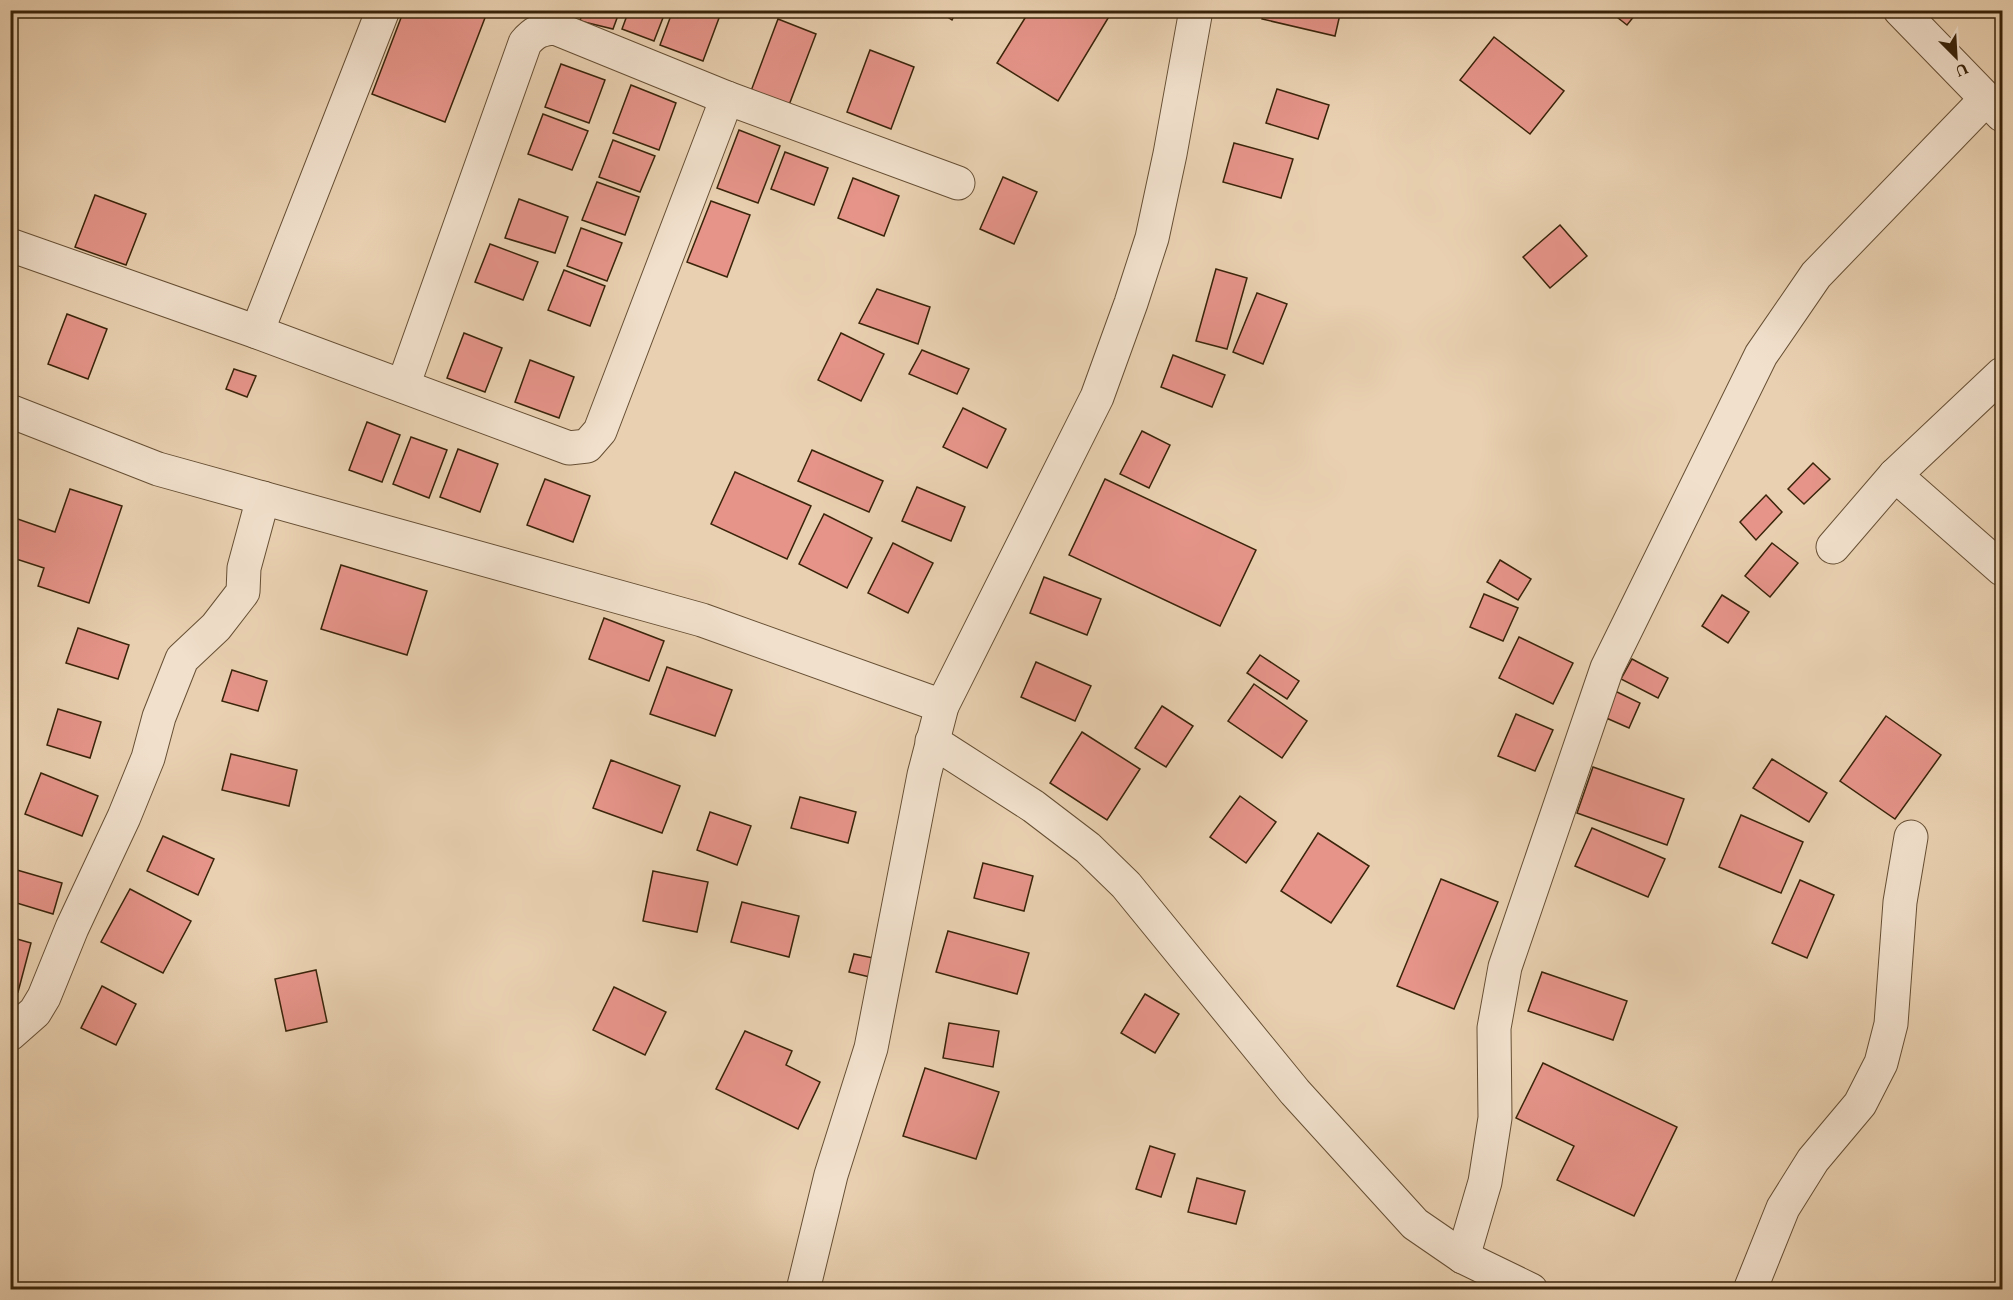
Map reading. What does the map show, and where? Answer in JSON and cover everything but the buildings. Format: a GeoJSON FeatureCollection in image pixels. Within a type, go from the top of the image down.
{"type":"FeatureCollection","features":[{"type":"Feature","properties":{"kind":"street"},"geometry":{"type":"LineString","coordinates":[[257,332],[383,10]]}},
{"type":"Feature","properties":{"kind":"street"},"geometry":{"type":"LineString","coordinates":[[803,1290],[831,1175],[871,1048],[932,741],[942,706],[1097,397],[1109,365],[1152,237],[1170,154],[1196,10]]}},
{"type":"Feature","properties":{"kind":"street"},"geometry":{"type":"LineString","coordinates":[[1463,1257],[1485,1182],[1495,1118],[1494,1028],[1505,967],[1608,668],[1761,355],[1816,275],[1994,107],[1900,10]]}},
{"type":"Feature","properties":{"kind":"street"},"geometry":{"type":"LineString","coordinates":[[403,386],[521,53],[532,34],[544,29],[555,28],[727,98],[958,183]]}},
{"type":"Feature","properties":{"kind":"street"},"geometry":{"type":"LineString","coordinates":[[10,245],[257,332],[569,448],[587,446],[595,440],[727,98]]}},
{"type":"Feature","properties":{"kind":"street"},"geometry":{"type":"LineString","coordinates":[[1833,547],[1895,475],[2002,376]]}},
{"type":"Feature","properties":{"kind":"street"},"geometry":{"type":"LineString","coordinates":[[10,411],[158,469],[702,620],[942,706]]}},
{"type":"Feature","properties":{"kind":"street"},"geometry":{"type":"LineString","coordinates":[[1895,475],[2002,569]]}},
{"type":"Feature","properties":{"kind":"street"},"geometry":{"type":"LineString","coordinates":[[10,1034],[35,1012],[44,997],[72,928],[124,817],[148,758],[159,717],[182,659],[216,627],[243,592],[244,568],[263,498]]}},
{"type":"Feature","properties":{"kind":"street"},"geometry":{"type":"LineString","coordinates":[[932,741],[1033,806],[1088,848],[1118,877],[1295,1092],[1398,1206],[1432,1238],[1463,1257],[1531,1290]]}},
{"type":"Feature","properties":{"kind":"street"},"geometry":{"type":"LineString","coordinates":[[1750,1290],[1784,1208],[1813,1160],[1860,1104],[1881,1063],[1891,1024],[1900,902],[1911,837]]}}]}
